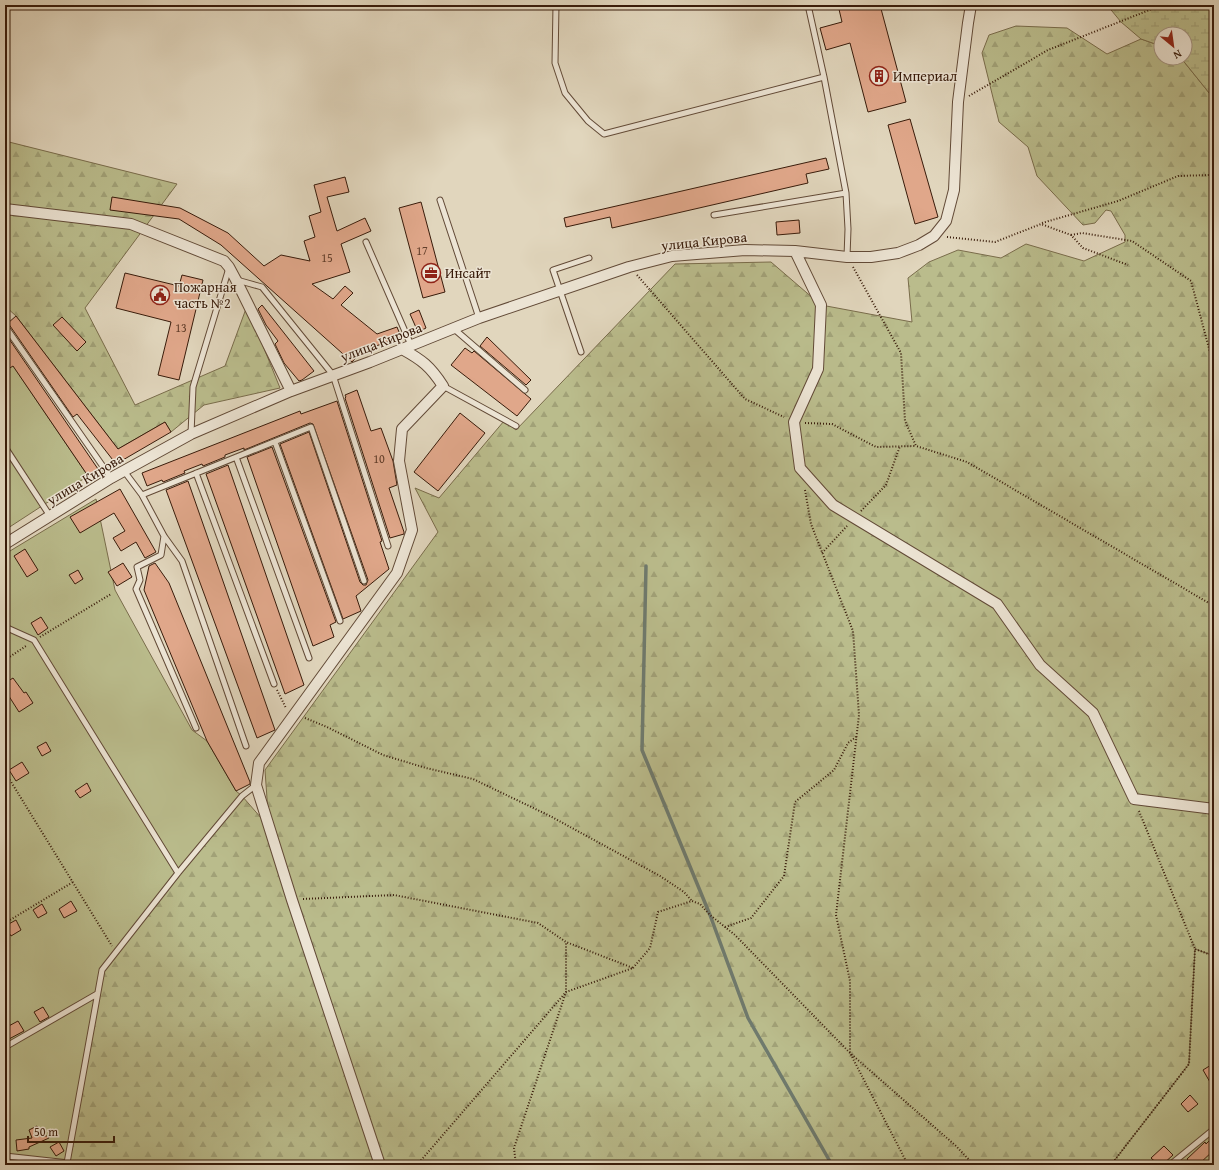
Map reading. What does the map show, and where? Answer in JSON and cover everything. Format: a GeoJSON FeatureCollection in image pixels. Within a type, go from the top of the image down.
{"type":"FeatureCollection","features":[{"type":"Feature","properties":{"kind":"street"},"geometry":{"type":"LineString","coordinates":[[934,236],[946,221],[954,190],[958,102],[971,5]]}},
{"type":"Feature","properties":{"kind":"street"},"geometry":{"type":"LineString","coordinates":[[5,209],[131,224],[224,261],[236,280],[291,391]]}},
{"type":"Feature","properties":{"kind":"street","name":"улица Кирова"},"geometry":{"type":"LineString","coordinates":[[5,544],[111,478],[191,434],[291,391],[479,318],[558,290],[629,267],[672,256],[746,250],[795,251],[847,257],[870,257],[898,253],[919,245],[934,236]]}},
{"type":"Feature","properties":{"kind":"street"},"geometry":{"type":"LineString","coordinates":[[795,251],[821,305],[818,369],[794,422],[800,468],[833,505],[997,604],[1040,665],[1093,713],[1134,799],[1214,809]]}},
{"type":"Feature","properties":{"kind":"street"},"geometry":{"type":"LineString","coordinates":[[380,1165],[292,900],[256,785],[259,763],[396,573],[412,530],[398,461],[402,429],[443,386],[434,372],[407,347]]}},
{"type":"Feature","properties":{"kind":"lane"},"geometry":{"type":"LineString","coordinates":[[556,5],[555,63],[566,93],[588,121],[604,134],[824,77]]}},
{"type":"Feature","properties":{"kind":"lane"},"geometry":{"type":"LineString","coordinates":[[808,5],[824,77],[846,193],[848,230],[847,257]]}},
{"type":"Feature","properties":{"kind":"lane"},"geometry":{"type":"LineString","coordinates":[[714,215],[846,193]]}},
{"type":"Feature","properties":{"kind":"lane"},"geometry":{"type":"LineString","coordinates":[[440,200],[479,318]]}},
{"type":"Feature","properties":{"kind":"lane"},"geometry":{"type":"LineString","coordinates":[[366,242],[407,347]]}},
{"type":"Feature","properties":{"kind":"lane"},"geometry":{"type":"LineString","coordinates":[[581,352],[558,290],[553,270],[589,258]]}},
{"type":"Feature","properties":{"kind":"lane"},"geometry":{"type":"LineString","coordinates":[[191,434],[193,387],[229,267]]}},
{"type":"Feature","properties":{"kind":"lane"},"geometry":{"type":"LineString","coordinates":[[236,280],[262,287],[333,375],[388,546]]}},
{"type":"Feature","properties":{"kind":"lane"},"geometry":{"type":"LineString","coordinates":[[5,326],[111,478]]}},
{"type":"Feature","properties":{"kind":"lane"},"geometry":{"type":"LineString","coordinates":[[453,328],[525,390]]}},
{"type":"Feature","properties":{"kind":"lane"},"geometry":{"type":"LineString","coordinates":[[443,386],[516,426]]}},
{"type":"Feature","properties":{"kind":"lane"},"geometry":{"type":"LineString","coordinates":[[142,495],[311,428],[364,581]]}},
{"type":"Feature","properties":{"kind":"lane"},"geometry":{"type":"LineString","coordinates":[[275,442],[340,621]]}},
{"type":"Feature","properties":{"kind":"lane"},"geometry":{"type":"LineString","coordinates":[[5,447],[50,516]]}},
{"type":"Feature","properties":{"kind":"lane"},"geometry":{"type":"LineString","coordinates":[[236,457],[309,658]]}},
{"type":"Feature","properties":{"kind":"lane"},"geometry":{"type":"LineString","coordinates":[[124,471],[142,495],[164,536],[182,561],[246,746]]}},
{"type":"Feature","properties":{"kind":"lane"},"geometry":{"type":"LineString","coordinates":[[196,473],[274,684]]}},
{"type":"Feature","properties":{"kind":"lane"},"geometry":{"type":"LineString","coordinates":[[164,536],[161,555],[137,567],[140,580],[136,589],[196,728]]}},
{"type":"Feature","properties":{"kind":"lane"},"geometry":{"type":"LineString","coordinates":[[5,627],[34,640],[178,873]]}},
{"type":"Feature","properties":{"kind":"lane"},"geometry":{"type":"LineString","coordinates":[[67,1163],[102,970],[178,873],[242,796],[256,785]]}},
{"type":"Feature","properties":{"kind":"lane"},"geometry":{"type":"LineString","coordinates":[[5,1047],[97,994]]}},
{"type":"Feature","properties":{"kind":"lane"},"geometry":{"type":"LineString","coordinates":[[1170,1165],[1214,1129]]}},
{"type":"Feature","properties":{"kind":"lane"},"geometry":{"type":"LineString","coordinates":[[5,1156],[87,1165]]}},
{"type":"Feature","properties":{"kind":"path"},"geometry":{"type":"LineString","coordinates":[[958,102],[1048,50],[1152,9],[1156,5]]}},
{"type":"Feature","properties":{"kind":"path"},"geometry":{"type":"LineString","coordinates":[[934,236],[995,242],[1041,224],[1118,201],[1178,176],[1209,175],[1214,182]]}},
{"type":"Feature","properties":{"kind":"path"},"geometry":{"type":"LineString","coordinates":[[1041,224],[1071,235],[1083,248],[1128,265]]}},
{"type":"Feature","properties":{"kind":"path"},"geometry":{"type":"LineString","coordinates":[[1071,235],[1082,233],[1132,241],[1191,281],[1214,367]]}},
{"type":"Feature","properties":{"kind":"path"},"geometry":{"type":"LineString","coordinates":[[847,257],[901,353],[905,421],[916,446]]}},
{"type":"Feature","properties":{"kind":"path"},"geometry":{"type":"LineString","coordinates":[[629,267],[745,399],[794,422],[832,424],[876,447],[916,446],[967,462],[1214,606]]}},
{"type":"Feature","properties":{"kind":"path"},"geometry":{"type":"LineString","coordinates":[[822,553],[886,485],[900,446]]}},
{"type":"Feature","properties":{"kind":"path"},"geometry":{"type":"LineString","coordinates":[[804,489],[811,524],[853,631],[859,715],[836,915],[850,980],[850,1053],[908,1165]]}},
{"type":"Feature","properties":{"kind":"path"},"geometry":{"type":"LineString","coordinates":[[5,660],[34,640],[111,594]]}},
{"type":"Feature","properties":{"kind":"path"},"geometry":{"type":"LineString","coordinates":[[274,684],[288,711],[327,727],[383,755],[426,768],[472,779],[550,816],[660,876],[684,892],[692,901],[700,904],[710,915],[735,935],[850,1053],[956,1146],[974,1165]]}},
{"type":"Feature","properties":{"kind":"path"},"geometry":{"type":"LineString","coordinates":[[725,926],[751,918],[784,876],[795,802],[834,770],[848,743],[856,736]]}},
{"type":"Feature","properties":{"kind":"path"},"geometry":{"type":"LineString","coordinates":[[5,772],[115,953]]}},
{"type":"Feature","properties":{"kind":"path"},"geometry":{"type":"LineString","coordinates":[[1111,1165],[1189,1064],[1195,949],[1134,799]]}},
{"type":"Feature","properties":{"kind":"path"},"geometry":{"type":"LineString","coordinates":[[5,923],[73,882]]}},
{"type":"Feature","properties":{"kind":"path"},"geometry":{"type":"LineString","coordinates":[[292,900],[394,895],[538,923],[566,942],[633,968]]}},
{"type":"Feature","properties":{"kind":"path"},"geometry":{"type":"LineString","coordinates":[[417,1165],[566,992],[633,968],[650,948],[658,912],[692,901]]}},
{"type":"Feature","properties":{"kind":"path"},"geometry":{"type":"LineString","coordinates":[[516,1165],[514,1148],[566,992],[566,942]]}},
{"type":"Feature","properties":{"kind":"path"},"geometry":{"type":"LineString","coordinates":[[1195,949],[1214,956]]}},
{"type":"Feature","properties":{"kind":"green space"},"geometry":{"type":"Polygon","coordinates":[[[1107,5],[1214,5],[1214,99],[1187,66],[1193,66],[1193,26],[1153,26],[1153,43],[1141,39],[1121,22],[1107,5]]]}},
{"type":"Feature","properties":{"kind":"green space"},"geometry":{"type":"Polygon","coordinates":[[[1016,26],[1067,28],[1107,54],[1141,39],[1153,43],[1153,66],[1187,66],[1214,99],[1214,956],[1195,949],[1189,1064],[1111,1165],[87,1165],[67,1163],[102,970],[242,796],[269,827],[265,770],[438,532],[415,488],[439,498],[504,421],[516,430],[675,264],[771,262],[821,305],[912,322],[908,278],[929,262],[958,250],[1001,258],[1026,244],[1084,261],[1125,242],[1125,235],[1111,211],[1106,210],[1095,223],[1083,225],[1037,176],[1028,147],[999,122],[982,53],[989,35],[1016,26]]]}},
{"type":"Feature","properties":{"kind":"green space"},"geometry":{"type":"Polygon","coordinates":[[[5,141],[177,184],[85,308],[135,405],[225,366],[247,306],[280,388],[204,405],[171,432],[165,422],[118,449],[16,316],[5,306],[5,141]]]}},
{"type":"Feature","properties":{"kind":"green space"},"geometry":{"type":"Polygon","coordinates":[[[5,354],[88,476],[5,530],[5,354]]]}},
{"type":"Feature","properties":{"kind":"green space"},"geometry":{"type":"Polygon","coordinates":[[[96,499],[115,590],[192,730],[207,741],[236,791],[242,796],[102,970],[67,1163],[87,1165],[5,1165],[5,554],[96,499]]]}},
{"type":"Feature","properties":{"kind":"green space"},"geometry":{"type":"Polygon","coordinates":[[[1195,949],[1214,956],[1214,1165],[1111,1165],[1189,1064],[1195,949]]]}},
{"type":"Feature","properties":{"kind":"building","name":"Империал"},"geometry":{"type":"Polygon","coordinates":[[[838,5],[880,5],[906,102],[868,112],[850,43],[826,50],[820,28],[842,22],[838,5]]]}},
{"type":"Feature","properties":{"kind":"building"},"geometry":{"type":"Polygon","coordinates":[[[910,119],[938,217],[915,224],[888,125],[910,119]]]}},
{"type":"Feature","properties":{"kind":"building"},"geometry":{"type":"Polygon","coordinates":[[[826,158],[829,169],[806,174],[808,183],[612,228],[610,217],[566,227],[564,218],[826,158]]]}},
{"type":"Feature","properties":{"kind":"building"},"geometry":{"type":"Polygon","coordinates":[[[345,177],[349,192],[327,197],[337,231],[365,218],[371,231],[341,244],[350,272],[312,284],[333,299],[345,286],[353,293],[341,305],[377,334],[397,327],[401,337],[362,351],[352,362],[221,245],[179,219],[110,210],[112,197],[180,208],[228,233],[264,266],[281,255],[310,261],[304,241],[315,237],[309,216],[321,212],[314,185],[345,177]]]}},
{"type":"Feature","properties":{"kind":"building"},"geometry":{"type":"Polygon","coordinates":[[[421,202],[445,292],[423,298],[399,208],[421,202]]]}},
{"type":"Feature","properties":{"kind":"building"},"geometry":{"type":"Polygon","coordinates":[[[799,220],[800,233],[777,235],[776,222],[799,220]]]}},
{"type":"Feature","properties":{"kind":"building"},"geometry":{"type":"Polygon","coordinates":[[[125,273],[179,286],[182,275],[203,280],[179,380],[158,375],[171,322],[116,308],[125,273]]]}},
{"type":"Feature","properties":{"kind":"building"},"geometry":{"type":"Polygon","coordinates":[[[262,305],[314,371],[302,380],[299,381],[284,363],[275,344],[278,341],[266,325],[258,309],[262,305]]]}},
{"type":"Feature","properties":{"kind":"building"},"geometry":{"type":"Polygon","coordinates":[[[419,310],[426,328],[418,332],[410,314],[419,310]]]}},
{"type":"Feature","properties":{"kind":"building"},"geometry":{"type":"Polygon","coordinates":[[[16,316],[118,449],[165,422],[171,432],[116,464],[77,414],[73,417],[8,323],[16,316]]]}},
{"type":"Feature","properties":{"kind":"building"},"geometry":{"type":"Polygon","coordinates":[[[62,317],[86,342],[77,351],[53,325],[62,317]]]}},
{"type":"Feature","properties":{"kind":"building"},"geometry":{"type":"Polygon","coordinates":[[[5,333],[98,469],[88,476],[13,366],[5,371],[5,333]]]}},
{"type":"Feature","properties":{"kind":"building"},"geometry":{"type":"Polygon","coordinates":[[[487,337],[531,380],[526,385],[480,346],[487,337]]]}},
{"type":"Feature","properties":{"kind":"building"},"geometry":{"type":"Polygon","coordinates":[[[465,348],[472,353],[474,351],[531,399],[517,416],[451,365],[465,348]]]}},
{"type":"Feature","properties":{"kind":"building"},"geometry":{"type":"Polygon","coordinates":[[[357,390],[371,431],[381,428],[393,461],[397,485],[389,488],[404,534],[390,538],[345,398],[345,395],[357,390]]]}},
{"type":"Feature","properties":{"kind":"building"},"geometry":{"type":"Polygon","coordinates":[[[337,401],[382,541],[380,542],[389,569],[356,596],[361,611],[343,619],[280,444],[309,432],[360,582],[363,585],[366,585],[368,580],[313,424],[310,423],[244,450],[244,448],[225,455],[225,457],[203,466],[202,464],[184,471],[185,473],[163,482],[162,480],[147,486],[142,473],[300,411],[301,414],[337,401]]]}},
{"type":"Feature","properties":{"kind":"building"},"geometry":{"type":"Polygon","coordinates":[[[460,413],[485,433],[438,491],[414,472],[460,413]]]}},
{"type":"Feature","properties":{"kind":"building"},"geometry":{"type":"Polygon","coordinates":[[[272,447],[336,622],[330,625],[334,637],[313,646],[247,457],[272,447]]]}},
{"type":"Feature","properties":{"kind":"building"},"geometry":{"type":"Polygon","coordinates":[[[228,465],[304,685],[285,694],[206,474],[228,465]]]}},
{"type":"Feature","properties":{"kind":"building"},"geometry":{"type":"Polygon","coordinates":[[[188,481],[275,730],[257,738],[166,490],[188,481]]]}},
{"type":"Feature","properties":{"kind":"building"},"geometry":{"type":"Polygon","coordinates":[[[120,489],[156,552],[145,558],[136,542],[121,551],[113,538],[125,531],[114,513],[80,533],[70,517],[120,489]]]}},
{"type":"Feature","properties":{"kind":"building"},"geometry":{"type":"Polygon","coordinates":[[[25,549],[38,570],[27,577],[14,556],[25,549]]]}},
{"type":"Feature","properties":{"kind":"building"},"geometry":{"type":"Polygon","coordinates":[[[123,563],[132,577],[117,586],[108,572],[123,563]]]}},
{"type":"Feature","properties":{"kind":"building"},"geometry":{"type":"Polygon","coordinates":[[[155,563],[169,583],[250,782],[250,784],[236,791],[207,741],[144,590],[149,566],[155,563]]]}},
{"type":"Feature","properties":{"kind":"building"},"geometry":{"type":"Polygon","coordinates":[[[78,570],[83,579],[75,584],[69,575],[78,570]]]}},
{"type":"Feature","properties":{"kind":"building"},"geometry":{"type":"Polygon","coordinates":[[[41,617],[48,628],[38,635],[31,623],[41,617]]]}},
{"type":"Feature","properties":{"kind":"building"},"geometry":{"type":"Polygon","coordinates":[[[13,678],[24,693],[26,692],[33,703],[19,712],[5,690],[5,683],[13,678]]]}},
{"type":"Feature","properties":{"kind":"building"},"geometry":{"type":"Polygon","coordinates":[[[46,742],[51,751],[42,756],[37,747],[46,742]]]}},
{"type":"Feature","properties":{"kind":"building"},"geometry":{"type":"Polygon","coordinates":[[[22,762],[29,773],[16,781],[9,770],[22,762]]]}},
{"type":"Feature","properties":{"kind":"building"},"geometry":{"type":"Polygon","coordinates":[[[87,783],[91,791],[80,798],[75,791],[87,783]]]}},
{"type":"Feature","properties":{"kind":"building"},"geometry":{"type":"Polygon","coordinates":[[[71,901],[77,911],[64,918],[59,909],[71,901]]]}},
{"type":"Feature","properties":{"kind":"building"},"geometry":{"type":"Polygon","coordinates":[[[42,904],[47,913],[38,918],[33,910],[42,904]]]}},
{"type":"Feature","properties":{"kind":"building"},"geometry":{"type":"Polygon","coordinates":[[[16,920],[21,930],[11,936],[5,926],[16,920]]]}},
{"type":"Feature","properties":{"kind":"building"},"geometry":{"type":"Polygon","coordinates":[[[43,1007],[49,1017],[40,1022],[34,1012],[43,1007]]]}},
{"type":"Feature","properties":{"kind":"building"},"geometry":{"type":"Polygon","coordinates":[[[18,1021],[24,1031],[9,1039],[5,1032],[5,1028],[18,1021]]]}},
{"type":"Feature","properties":{"kind":"building"},"geometry":{"type":"Polygon","coordinates":[[[1211,1065],[1214,1070],[1214,1089],[1203,1070],[1211,1065]]]}},
{"type":"Feature","properties":{"kind":"building"},"geometry":{"type":"Polygon","coordinates":[[[1190,1095],[1198,1104],[1188,1112],[1181,1104],[1190,1095]]]}},
{"type":"Feature","properties":{"kind":"building"},"geometry":{"type":"Polygon","coordinates":[[[37,1126],[42,1136],[48,1136],[49,1138],[29,1147],[29,1149],[17,1151],[16,1140],[32,1138],[29,1130],[37,1126]]]}},
{"type":"Feature","properties":{"kind":"building"},"geometry":{"type":"Polygon","coordinates":[[[1214,1136],[1214,1150],[1198,1165],[1192,1165],[1187,1159],[1205,1142],[1206,1144],[1214,1136]]]}},
{"type":"Feature","properties":{"kind":"building"},"geometry":{"type":"Polygon","coordinates":[[[59,1142],[64,1151],[56,1156],[50,1147],[59,1142]]]}},
{"type":"Feature","properties":{"kind":"building"},"geometry":{"type":"Polygon","coordinates":[[[1164,1146],[1173,1155],[1162,1165],[1159,1165],[1151,1158],[1164,1146]]]}},
{"type":"Feature","properties":{"kind":"waterway"},"geometry":{"type":"LineString","coordinates":[[646,566],[642,750],[710,915],[748,1018],[832,1165]]}},
{"type":"Feature","properties":{"kind":"place","name":"Империал"},"geometry":{"type":"Point","coordinates":[879,76]}},
{"type":"Feature","properties":{"kind":"place","name":"Инсайт"},"geometry":{"type":"Point","coordinates":[431,273]}},
{"type":"Feature","properties":{"kind":"place","name":"Пожарная часть №2"},"geometry":{"type":"Point","coordinates":[160,295]}}]}
